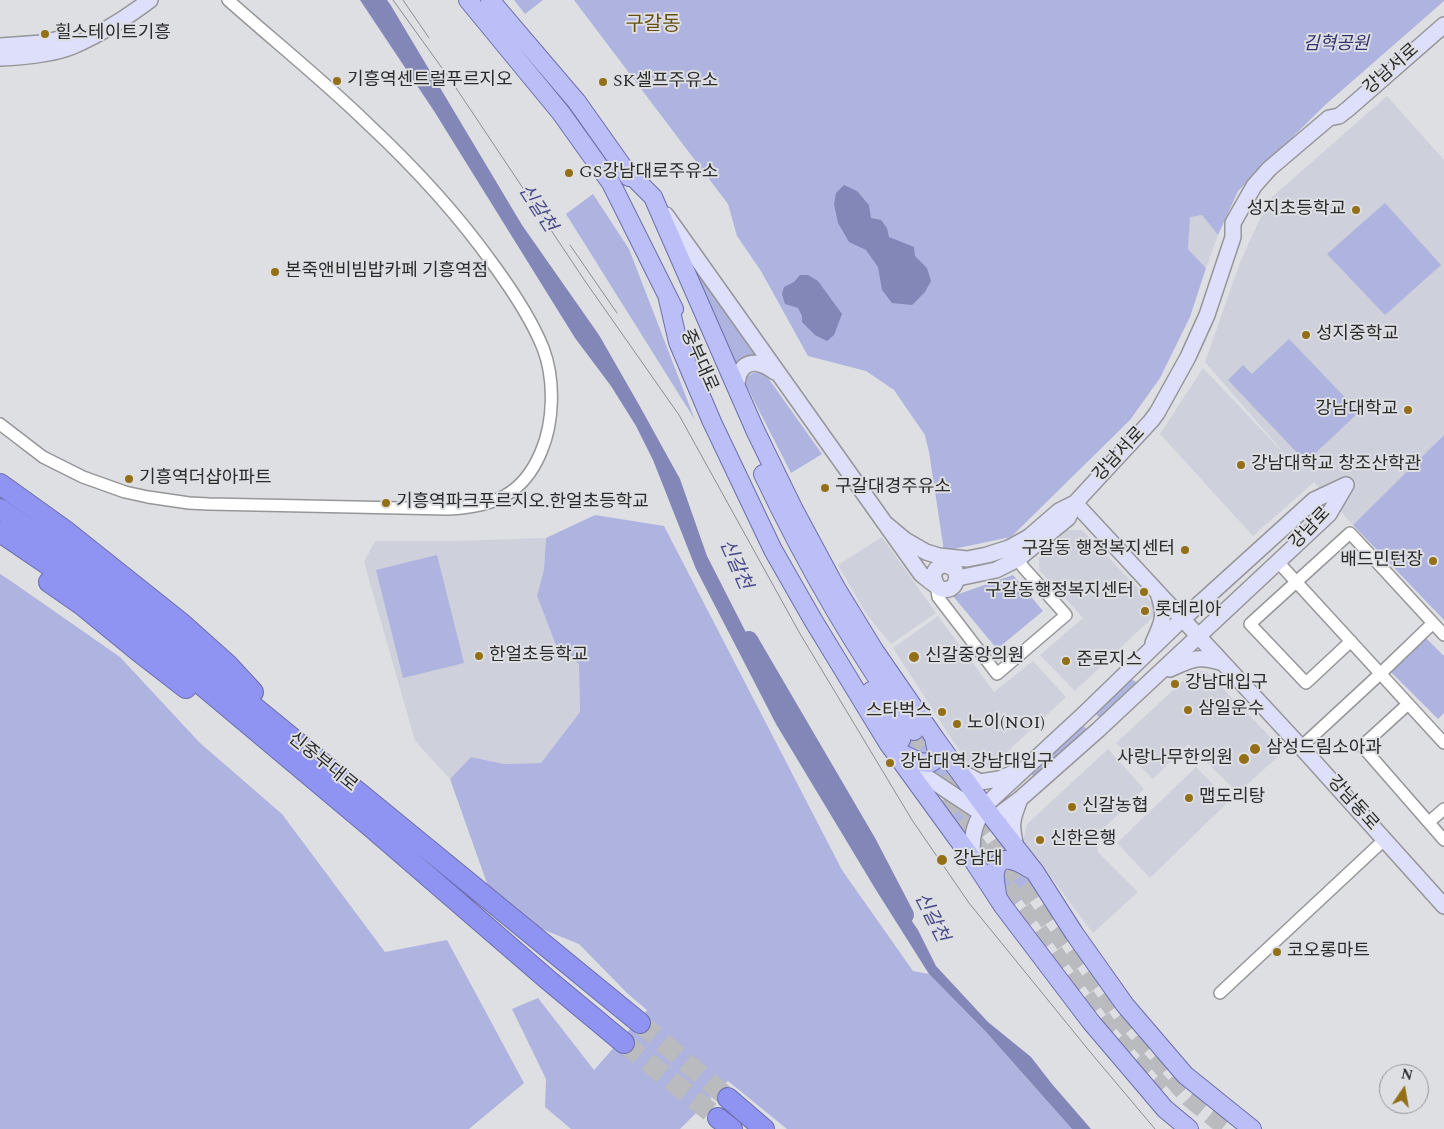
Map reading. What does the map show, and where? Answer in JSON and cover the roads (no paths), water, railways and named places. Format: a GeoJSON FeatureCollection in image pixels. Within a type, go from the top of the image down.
{"type":"FeatureCollection","features":[{"type":"Feature","properties":{"kind":"highway"},"geometry":{"type":"LineString","coordinates":[[0,484],[67,532],[180,622],[228,665],[252,691],[281,729]]}},
{"type":"Feature","properties":{"kind":"highway","name":"신중부대로"},"geometry":{"type":"LineString","coordinates":[[0,509],[93,574],[640,1023]]}},
{"type":"Feature","properties":{"kind":"highway","name":"신중부대로"},"geometry":{"type":"LineString","coordinates":[[0,532],[103,602],[370,826],[624,1043]]}},
{"type":"Feature","properties":{"kind":"highway"},"geometry":{"type":"LineString","coordinates":[[0,548],[82,605],[311,788],[370,826]]}},
{"type":"Feature","properties":{"kind":"highway"},"geometry":{"type":"LineString","coordinates":[[728,1098],[764,1129]]}},
{"type":"Feature","properties":{"kind":"main road","name":"중부대로"},"geometry":{"type":"LineString","coordinates":[[468,0],[561,113],[611,183],[668,299],[690,338],[775,532],[900,742]]}},
{"type":"Feature","properties":{"kind":"main road","name":"중부대로"},"geometry":{"type":"LineString","coordinates":[[490,0],[577,102],[623,166],[646,208],[741,428],[778,506],[825,595],[885,692],[900,742]]}},
{"type":"Feature","properties":{"kind":"main road"},"geometry":{"type":"LineString","coordinates":[[623,166],[654,197],[755,430],[793,508],[836,588],[874,650],[986,812],[1035,872],[1074,933],[1125,1005],[1185,1074],[1252,1129]]}},
{"type":"Feature","properties":{"kind":"main road"},"geometry":{"type":"LineString","coordinates":[[900,742],[920,762],[930,763],[938,758],[934,737]]}},
{"type":"Feature","properties":{"kind":"main road"},"geometry":{"type":"LineString","coordinates":[[900,742],[997,896],[1091,1022],[1165,1109],[1189,1129]]}},
{"type":"Feature","properties":{"kind":"main road"},"geometry":{"type":"LineString","coordinates":[[997,896],[995,872],[1001,861],[1006,859],[1015,860],[1035,872]]}},
{"type":"Feature","properties":{"kind":"street"},"geometry":{"type":"LineString","coordinates":[[0,46],[42,43],[71,36],[117,13],[135,0]]}},
{"type":"Feature","properties":{"kind":"street"},"geometry":{"type":"LineString","coordinates":[[0,58],[40,54],[72,47],[122,21],[150,0]]}},
{"type":"Feature","properties":{"kind":"street"},"geometry":{"type":"LineString","coordinates":[[0,424],[43,457],[83,477],[125,492],[189,503],[470,508],[488,504],[502,498],[529,475],[538,461],[549,427],[551,394],[549,371],[544,349],[528,317],[506,283],[478,244],[440,197],[401,155],[324,83],[228,0]]}},
{"type":"Feature","properties":{"kind":"street","name":"강남서로"},"geometry":{"type":"LineString","coordinates":[[1075,503],[1152,421],[1157,413],[1188,357],[1207,315],[1233,237],[1242,227],[1261,192],[1269,182],[1335,124],[1339,116],[1444,25]]}},
{"type":"Feature","properties":{"kind":"street"},"geometry":{"type":"LineString","coordinates":[[654,197],[921,574],[941,587],[954,586],[951,570]]}},
{"type":"Feature","properties":{"kind":"street"},"geometry":{"type":"LineString","coordinates":[[736,387],[739,374],[744,367],[750,364],[760,363],[769,367],[782,378]]}},
{"type":"Feature","properties":{"kind":"street","name":"강남로"},"geometry":{"type":"LineString","coordinates":[[986,812],[1000,814],[1020,799],[1098,730],[1329,514],[1346,485],[1314,500],[1183,619],[1091,708],[1024,768]]}},
{"type":"Feature","properties":{"kind":"street"},"geometry":{"type":"LineString","coordinates":[[905,540],[916,555],[951,570],[987,562],[1012,552],[1059,511],[1075,503]]}},
{"type":"Feature","properties":{"kind":"street"},"geometry":{"type":"LineString","coordinates":[[941,587],[933,576],[937,568],[951,570],[996,570],[1018,559],[1068,518],[1075,503]]}},
{"type":"Feature","properties":{"kind":"street"},"geometry":{"type":"LineString","coordinates":[[1075,503],[1199,636]]}},
{"type":"Feature","properties":{"kind":"street"},"geometry":{"type":"LineString","coordinates":[[887,525],[905,540],[920,549],[939,556],[967,559],[987,556],[1029,537]]}},
{"type":"Feature","properties":{"kind":"street"},"geometry":{"type":"LineString","coordinates":[[1351,641],[1306,683],[1250,624],[1350,533],[1444,635]]}},
{"type":"Feature","properties":{"kind":"street"},"geometry":{"type":"LineString","coordinates":[[941,587],[938,598],[997,674],[1066,615],[1018,559]]}},
{"type":"Feature","properties":{"kind":"street"},"geometry":{"type":"LineString","coordinates":[[1278,562],[1444,743]]}},
{"type":"Feature","properties":{"kind":"street"},"geometry":{"type":"LineString","coordinates":[[1151,649],[1163,615],[1163,607],[1157,592]]}},
{"type":"Feature","properties":{"kind":"street"},"geometry":{"type":"LineString","coordinates":[[1301,747],[1433,623]]}},
{"type":"Feature","properties":{"kind":"street","name":"강남동로"},"geometry":{"type":"LineString","coordinates":[[1199,636],[1444,906]]}},
{"type":"Feature","properties":{"kind":"street"},"geometry":{"type":"LineString","coordinates":[[1157,675],[1192,659],[1207,658],[1223,663]]}},
{"type":"Feature","properties":{"kind":"street"},"geometry":{"type":"LineString","coordinates":[[1408,704],[1362,746],[1444,840]]}},
{"type":"Feature","properties":{"kind":"street"},"geometry":{"type":"LineString","coordinates":[[900,742],[916,770],[986,812]]}},
{"type":"Feature","properties":{"kind":"street"},"geometry":{"type":"LineString","coordinates":[[958,770],[980,782],[999,779],[1024,768]]}},
{"type":"Feature","properties":{"kind":"street"},"geometry":{"type":"LineString","coordinates":[[973,860],[971,846],[973,830],[1007,785],[1024,768]]}},
{"type":"Feature","properties":{"kind":"street"},"geometry":{"type":"LineString","coordinates":[[1007,785],[1020,799],[1013,818],[1012,828],[1016,849]]}},
{"type":"Feature","properties":{"kind":"street"},"geometry":{"type":"LineString","coordinates":[[1429,822],[1444,809]]}},
{"type":"Feature","properties":{"kind":"street"},"geometry":{"type":"LineString","coordinates":[[1220,993],[1385,839]]}},
{"type":"Feature","properties":{"kind":"waterway","name":"신갈천"},"geometry":{"type":"LineString","coordinates":[[749,640],[867,842],[905,915]]}},
{"type":"Feature","properties":{"kind":"tunnel"},"geometry":{"type":"LineString","coordinates":[[914,731],[1052,927],[1124,1024],[1189,1098],[1227,1129]]}},
{"type":"Feature","properties":{"kind":"tunnel"},"geometry":{"type":"LineString","coordinates":[[928,777],[1112,1032],[1164,1088]]}},
{"type":"Feature","properties":{"kind":"tunnel"},"geometry":{"type":"LineString","coordinates":[[640,1023],[728,1098]]}},
{"type":"Feature","properties":{"kind":"tunnel"},"geometry":{"type":"LineString","coordinates":[[624,1043],[718,1118]]}},
{"type":"Feature","properties":{"kind":"tram line"},"geometry":{"type":"LineString","coordinates":[[393,0],[450,79],[585,281],[679,415],[799,632],[912,820],[969,903],[1155,1129]]}},
{"type":"Feature","properties":{"kind":"tram line"},"geometry":{"type":"LineString","coordinates":[[403,0],[429,38]]}},
{"type":"Feature","properties":{"kind":"tram line"},"geometry":{"type":"LineString","coordinates":[[570,245],[617,313]]}},
{"type":"Feature","properties":{"kind":"place","name":"힐스테이트기흥"},"geometry":{"type":"Point","coordinates":[45,34]}},
{"type":"Feature","properties":{"kind":"place","name":"기흥역센트럴푸르지오"},"geometry":{"type":"Point","coordinates":[337,81]}},
{"type":"Feature","properties":{"kind":"place","name":"SK셀프주유소"},"geometry":{"type":"Point","coordinates":[603,82]}},
{"type":"Feature","properties":{"kind":"place","name":"GS강남대로주유소"},"geometry":{"type":"Point","coordinates":[569,173]}},
{"type":"Feature","properties":{"kind":"place","name":"성지초등학교"},"geometry":{"type":"Point","coordinates":[1356,210]}},
{"type":"Feature","properties":{"kind":"place","name":"본죽앤비빔밥카페 기흥역점"},"geometry":{"type":"Point","coordinates":[275,272]}},
{"type":"Feature","properties":{"kind":"place","name":"성지중학교"},"geometry":{"type":"Point","coordinates":[1306,335]}},
{"type":"Feature","properties":{"kind":"place","name":"강남대학교"},"geometry":{"type":"Point","coordinates":[1408,410]}},
{"type":"Feature","properties":{"kind":"place","name":"강남대학교 창조산학관"},"geometry":{"type":"Point","coordinates":[1241,465]}},
{"type":"Feature","properties":{"kind":"place","name":"기흥역더샵아파트"},"geometry":{"type":"Point","coordinates":[129,479]}},
{"type":"Feature","properties":{"kind":"place","name":"구갈대경주유소"},"geometry":{"type":"Point","coordinates":[825,488]}},
{"type":"Feature","properties":{"kind":"place","name":"기흥역파크푸르지오.한얼초등학교"},"geometry":{"type":"Point","coordinates":[386,503]}},
{"type":"Feature","properties":{"kind":"place","name":"구갈동 행정복지센터"},"geometry":{"type":"Point","coordinates":[1185,550]}},
{"type":"Feature","properties":{"kind":"place","name":"배드민턴장"},"geometry":{"type":"Point","coordinates":[1433,561]}},
{"type":"Feature","properties":{"kind":"place","name":"구갈동행정복지센터"},"geometry":{"type":"Point","coordinates":[1144,592]}},
{"type":"Feature","properties":{"kind":"place","name":"롯데리아"},"geometry":{"type":"Point","coordinates":[1145,611]}},
{"type":"Feature","properties":{"kind":"place","name":"한얼초등학교"},"geometry":{"type":"Point","coordinates":[479,656]}},
{"type":"Feature","properties":{"kind":"place","name":"신갈중앙의원"},"geometry":{"type":"Point","coordinates":[914,657]}},
{"type":"Feature","properties":{"kind":"place","name":"준로지스"},"geometry":{"type":"Point","coordinates":[1066,661]}},
{"type":"Feature","properties":{"kind":"place","name":"강남대입구"},"geometry":{"type":"Point","coordinates":[1175,684]}},
{"type":"Feature","properties":{"kind":"place","name":"삼일운수"},"geometry":{"type":"Point","coordinates":[1188,710]}},
{"type":"Feature","properties":{"kind":"place","name":"스타벅스"},"geometry":{"type":"Point","coordinates":[942,712]}},
{"type":"Feature","properties":{"kind":"place","name":"노이(NOI)"},"geometry":{"type":"Point","coordinates":[957,724]}},
{"type":"Feature","properties":{"kind":"place","name":"삼성드림소아과"},"geometry":{"type":"Point","coordinates":[1255,749]}},
{"type":"Feature","properties":{"kind":"place","name":"사랑나무한의원"},"geometry":{"type":"Point","coordinates":[1244,759]}},
{"type":"Feature","properties":{"kind":"place","name":"강남대역.강남대입구"},"geometry":{"type":"Point","coordinates":[890,763]}},
{"type":"Feature","properties":{"kind":"place","name":"맵도리탕"},"geometry":{"type":"Point","coordinates":[1189,798]}},
{"type":"Feature","properties":{"kind":"place","name":"신갈농협"},"geometry":{"type":"Point","coordinates":[1072,807]}},
{"type":"Feature","properties":{"kind":"place","name":"신한은행"},"geometry":{"type":"Point","coordinates":[1040,840]}},
{"type":"Feature","properties":{"kind":"place","name":"강남대"},"geometry":{"type":"Point","coordinates":[942,860]}},
{"type":"Feature","properties":{"kind":"place","name":"코오롱마트"},"geometry":{"type":"Point","coordinates":[1277,952]}},
{"type":"Feature","properties":{"kind":"district","name":"구갈동"},"geometry":{"type":"Point","coordinates":[653,26]}},
{"type":"Feature","properties":{"kind":"park label","name":"김혁공원"},"geometry":{"type":"Point","coordinates":[1336,45]}}]}
